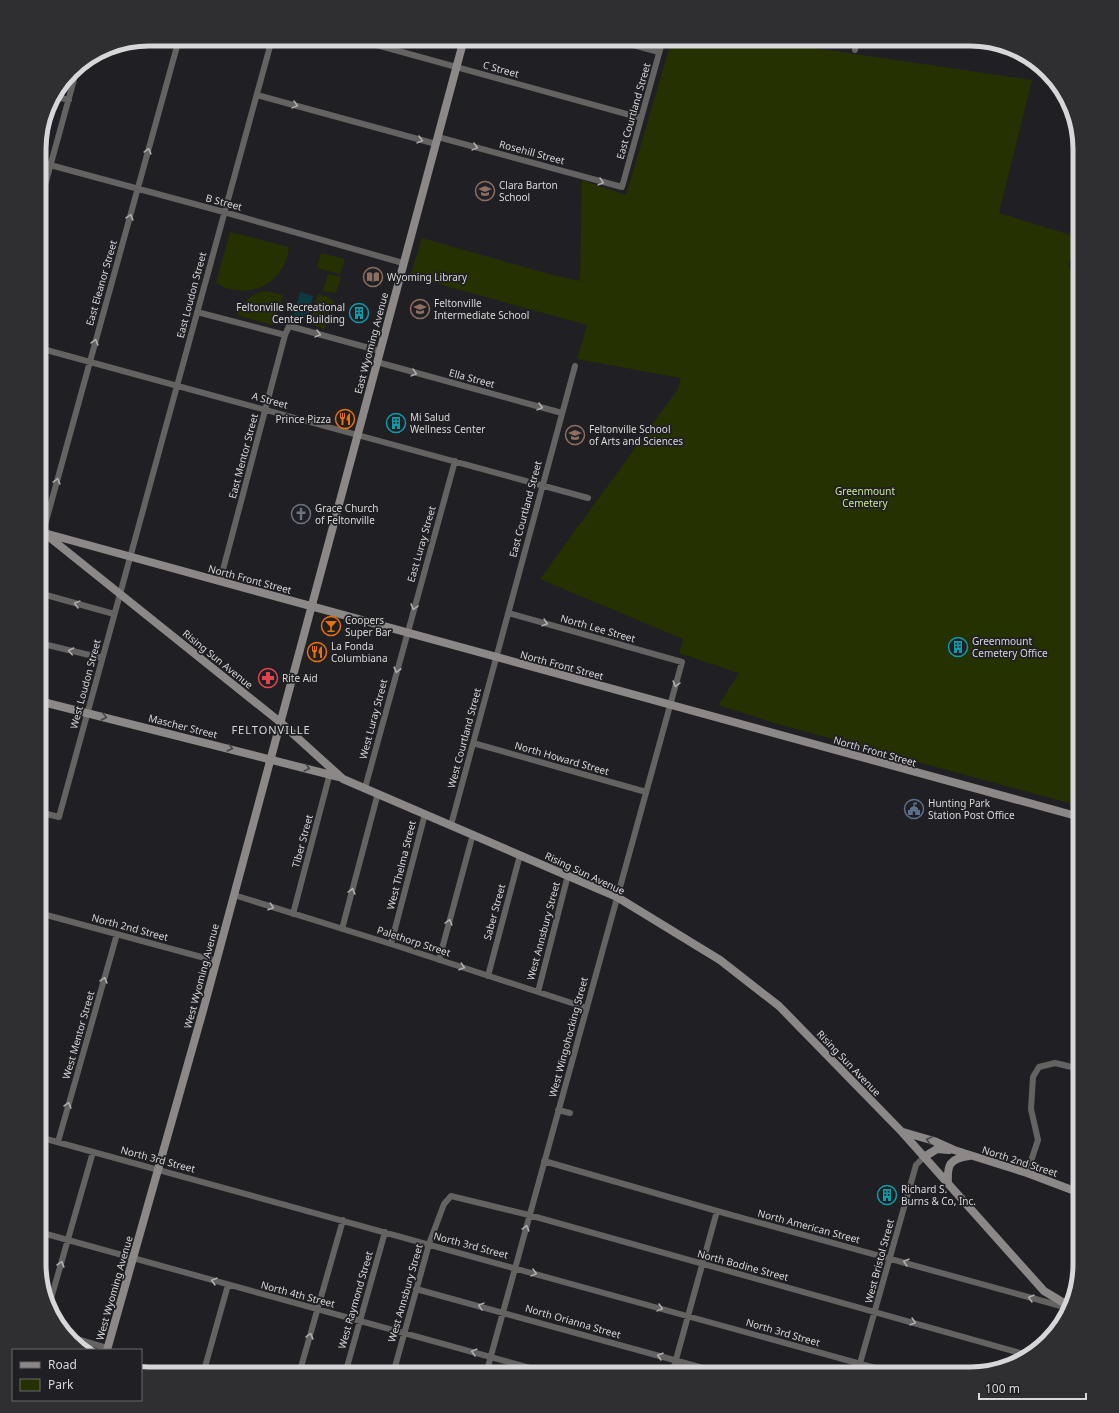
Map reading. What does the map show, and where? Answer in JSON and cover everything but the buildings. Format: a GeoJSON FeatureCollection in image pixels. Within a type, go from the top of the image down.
{"type":"FeatureCollection","features":[{"type":"Feature","properties":{"kind":"street","name":"East Eleanor Street"},"geometry":{"type":"LineString","coordinates":[[46,510],[138,189],[177,46]]}},
{"type":"Feature","properties":{"kind":"street","name":"East Loudon Street"},"geometry":{"type":"LineString","coordinates":[[131,557],[270,46]]}},
{"type":"Feature","properties":{"kind":"street","name":"C Street"},"geometry":{"type":"LineString","coordinates":[[379,46],[641,118]]}},
{"type":"Feature","properties":{"kind":"street","name":"East Wyoming Avenue"},"geometry":{"type":"LineString","coordinates":[[311,606],[462,46]]}},
{"type":"Feature","properties":{"kind":"street"},"geometry":{"type":"LineString","coordinates":[[637,46],[659,52]]}},
{"type":"Feature","properties":{"kind":"street","name":"East Courtland Street"},"geometry":{"type":"LineString","coordinates":[[622,187],[661,46]]}},
{"type":"Feature","properties":{"kind":"street"},"geometry":{"type":"LineString","coordinates":[[854,50],[855,46]]}},
{"type":"Feature","properties":{"kind":"street"},"geometry":{"type":"LineString","coordinates":[[46,182],[75,77]]}},
{"type":"Feature","properties":{"kind":"street","name":"Rosehill Street"},"geometry":{"type":"LineString","coordinates":[[258,95],[622,187]]}},
{"type":"Feature","properties":{"kind":"street"},"geometry":{"type":"LineString","coordinates":[[60,98],[69,100]]}},
{"type":"Feature","properties":{"kind":"street","name":"B Street"},"geometry":{"type":"LineString","coordinates":[[46,164],[403,263]]}},
{"type":"Feature","properties":{"kind":"street"},"geometry":{"type":"LineString","coordinates":[[197,312],[285,335],[290,326],[380,351]]}},
{"type":"Feature","properties":{"kind":"street","name":"East Mentor Street"},"geometry":{"type":"LineString","coordinates":[[220,581],[285,335]]}},
{"type":"Feature","properties":{"kind":"street","name":"A Street"},"geometry":{"type":"LineString","coordinates":[[46,350],[588,498]]}},
{"type":"Feature","properties":{"kind":"street","name":"Ella Street"},"geometry":{"type":"LineString","coordinates":[[377,362],[562,413]]}},
{"type":"Feature","properties":{"kind":"street","name":"East Courtland Street"},"geometry":{"type":"LineString","coordinates":[[496,657],[575,366]]}},
{"type":"Feature","properties":{"kind":"street","name":"East Luray Street"},"geometry":{"type":"LineString","coordinates":[[407,633],[455,461]]}},
{"type":"Feature","properties":{"kind":"street","name":"North Front Street"},"geometry":{"type":"LineString","coordinates":[[46,533],[1073,815]]}},
{"type":"Feature","properties":{"kind":"street","name":"Rising Sun Avenue"},"geometry":{"type":"LineString","coordinates":[[46,536],[121,593],[280,722],[344,779],[617,897],[720,960],[779,1006],[902,1132],[1044,1292],[1065,1304]]}},
{"type":"Feature","properties":{"kind":"street","name":"West Loudon Street"},"geometry":{"type":"LineString","coordinates":[[46,814],[59,818],[114,614],[131,557]]}},
{"type":"Feature","properties":{"kind":"street"},"geometry":{"type":"LineString","coordinates":[[46,595],[114,614]]}},
{"type":"Feature","properties":{"kind":"street","name":"West Wyoming Avenue"},"geometry":{"type":"LineString","coordinates":[[107,1349],[216,961],[311,606]]}},
{"type":"Feature","properties":{"kind":"street","name":"North Lee Street"},"geometry":{"type":"LineString","coordinates":[[508,613],[682,662]]}},
{"type":"Feature","properties":{"kind":"street","name":"West Luray Street"},"geometry":{"type":"LineString","coordinates":[[365,788],[407,633]]}},
{"type":"Feature","properties":{"kind":"street"},"geometry":{"type":"LineString","coordinates":[[46,645],[102,658]]}},
{"type":"Feature","properties":{"kind":"street","name":"West Courtland Street"},"geometry":{"type":"LineString","coordinates":[[451,825],[496,657]]}},
{"type":"Feature","properties":{"kind":"street","name":"West Wingohocking Street"},"geometry":{"type":"LineString","coordinates":[[488,1367],[682,662]]}},
{"type":"Feature","properties":{"kind":"street","name":"Mascher Street"},"geometry":{"type":"LineString","coordinates":[[46,703],[330,773],[344,779]]}},
{"type":"Feature","properties":{"kind":"street","name":"North Howard Street"},"geometry":{"type":"LineString","coordinates":[[473,743],[646,792]]}},
{"type":"Feature","properties":{"kind":"street","name":"Tiber Street"},"geometry":{"type":"LineString","coordinates":[[293,914],[330,773]]}},
{"type":"Feature","properties":{"kind":"street"},"geometry":{"type":"LineString","coordinates":[[342,928],[378,793]]}},
{"type":"Feature","properties":{"kind":"street","name":"West Thelma Street"},"geometry":{"type":"LineString","coordinates":[[391,944],[425,814]]}},
{"type":"Feature","properties":{"kind":"street"},"geometry":{"type":"LineString","coordinates":[[439,960],[473,834]]}},
{"type":"Feature","properties":{"kind":"street","name":"Saber Street"},"geometry":{"type":"LineString","coordinates":[[488,976],[520,854]]}},
{"type":"Feature","properties":{"kind":"street","name":"West Annsbury Street"},"geometry":{"type":"LineString","coordinates":[[538,992],[568,875]]}},
{"type":"Feature","properties":{"kind":"street","name":"Palethorp Street"},"geometry":{"type":"LineString","coordinates":[[234,895],[342,928],[586,1008]]}},
{"type":"Feature","properties":{"kind":"street","name":"North 2nd Street"},"geometry":{"type":"LineString","coordinates":[[46,915],[216,961]]}},
{"type":"Feature","properties":{"kind":"street","name":"West Mentor Street"},"geometry":{"type":"LineString","coordinates":[[58,1142],[117,934]]}},
{"type":"Feature","properties":{"kind":"street"},"geometry":{"type":"LineString","coordinates":[[1027,1173],[1038,1140],[1032,1109],[1033,1076],[1039,1067],[1055,1063],[1073,1067]]}},
{"type":"Feature","properties":{"kind":"street"},"geometry":{"type":"LineString","coordinates":[[558,1110],[570,1113]]}},
{"type":"Feature","properties":{"kind":"street","name":"North 2nd Street"},"geometry":{"type":"LineString","coordinates":[[902,1132],[934,1141],[970,1156],[1027,1173],[1073,1189]]}},
{"type":"Feature","properties":{"kind":"street","name":"North 3rd Street"},"geometry":{"type":"LineString","coordinates":[[46,1139],[169,1172],[871,1367]]}},
{"type":"Feature","properties":{"kind":"street","name":"North 2nd Street"},"geometry":{"type":"LineString","coordinates":[[924,1157],[937,1149],[954,1150]]}},
{"type":"Feature","properties":{"kind":"street"},"geometry":{"type":"LineString","coordinates":[[51,1297],[93,1152]]}},
{"type":"Feature","properties":{"kind":"street"},"geometry":{"type":"LineString","coordinates":[[948,1183],[948,1170],[950,1164],[956,1158],[970,1156]]}},
{"type":"Feature","properties":{"kind":"street","name":"West Bristol Street"},"geometry":{"type":"LineString","coordinates":[[859,1367],[916,1165],[924,1157]]}},
{"type":"Feature","properties":{"kind":"street","name":"North American Street"},"geometry":{"type":"LineString","coordinates":[[544,1161],[717,1211],[1064,1306]]}},
{"type":"Feature","properties":{"kind":"street","name":"West Annsbury Street"},"geometry":{"type":"LineString","coordinates":[[395,1367],[429,1244],[444,1204],[450,1196]]}},
{"type":"Feature","properties":{"kind":"street","name":"North Bodine Street"},"geometry":{"type":"LineString","coordinates":[[450,1196],[529,1215],[876,1311],[1021,1353]]}},
{"type":"Feature","properties":{"kind":"street"},"geometry":{"type":"LineString","coordinates":[[674,1367],[717,1211]]}},
{"type":"Feature","properties":{"kind":"street"},"geometry":{"type":"LineString","coordinates":[[302,1367],[343,1220]]}},
{"type":"Feature","properties":{"kind":"street","name":"West Raymond Street"},"geometry":{"type":"LineString","coordinates":[[347,1367],[385,1232]]}},
{"type":"Feature","properties":{"kind":"street","name":"North 4th Street"},"geometry":{"type":"LineString","coordinates":[[46,1234],[526,1367]]}},
{"type":"Feature","properties":{"kind":"street"},"geometry":{"type":"LineString","coordinates":[[205,1367],[228,1285]]}},
{"type":"Feature","properties":{"kind":"street","name":"North Orianna Street"},"geometry":{"type":"LineString","coordinates":[[416,1289],[700,1367]]}},
{"type":"Feature","properties":{"kind":"street"},"geometry":{"type":"LineString","coordinates":[[79,1340],[107,1349]]}},
{"type":"Feature","properties":{"kind":"green space","name":"Greenmount Cemetery"},"geometry":{"type":"Polygon","coordinates":[[[670,46],[801,46],[1032,80],[999,213],[1073,236],[1073,253],[1068,266],[1073,273],[1073,804],[778,724],[718,705],[739,673],[679,653],[683,639],[540,579],[678,389],[681,378],[577,359],[587,325],[410,276],[422,238],[549,274],[580,281],[582,180],[626,195],[670,46]]]}},
{"type":"Feature","properties":{"kind":"green space"},"geometry":{"type":"Polygon","coordinates":[[[230,232],[289,247],[286,260],[273,280],[252,290],[240,291],[216,283],[230,232]]]}},
{"type":"Feature","properties":{"kind":"green space"},"geometry":{"type":"Polygon","coordinates":[[[321,253],[345,259],[340,274],[317,268],[321,253]]]}},
{"type":"Feature","properties":{"kind":"green space"},"geometry":{"type":"Polygon","coordinates":[[[328,274],[341,277],[336,293],[323,291],[328,274]]]}},
{"type":"Feature","properties":{"kind":"green space"},"geometry":{"type":"Polygon","coordinates":[[[267,291],[283,295],[273,325],[237,315],[248,298],[267,291]]]}},
{"type":"Feature","properties":{"kind":"green space"},"geometry":{"type":"Polygon","coordinates":[[[318,294],[328,297],[334,302],[332,310],[325,315],[327,320],[325,329],[310,324],[318,294]]]}},
{"type":"Feature","properties":{"kind":"water"},"geometry":{"type":"Polygon","coordinates":[[[300,292],[313,296],[307,320],[293,316],[300,292]]]}},
{"type":"Feature","properties":{"kind":"place","name":"Clara Barton School"},"geometry":{"type":"Point","coordinates":[485,191]}},
{"type":"Feature","properties":{"kind":"place","name":"Wyoming Library"},"geometry":{"type":"Point","coordinates":[373,277]}},
{"type":"Feature","properties":{"kind":"place","name":"Feltonville Intermediate School"},"geometry":{"type":"Point","coordinates":[420,309]}},
{"type":"Feature","properties":{"kind":"place","name":"Feltonville Recreational Center Building"},"geometry":{"type":"Point","coordinates":[359,313]}},
{"type":"Feature","properties":{"kind":"place","name":"Prince Pizza"},"geometry":{"type":"Point","coordinates":[345,419]}},
{"type":"Feature","properties":{"kind":"place","name":"Mi Salud Wellness Center"},"geometry":{"type":"Point","coordinates":[396,423]}},
{"type":"Feature","properties":{"kind":"place","name":"Feltonville School of Arts and Sciences"},"geometry":{"type":"Point","coordinates":[575,435]}},
{"type":"Feature","properties":{"kind":"place","name":"Grace Church of Feltonville"},"geometry":{"type":"Point","coordinates":[301,514]}},
{"type":"Feature","properties":{"kind":"place","name":"Coopers Super Bar"},"geometry":{"type":"Point","coordinates":[331,626]}},
{"type":"Feature","properties":{"kind":"place","name":"Greenmount Cemetery Office"},"geometry":{"type":"Point","coordinates":[958,647]}},
{"type":"Feature","properties":{"kind":"place","name":"La Fonda Columbiana"},"geometry":{"type":"Point","coordinates":[317,652]}},
{"type":"Feature","properties":{"kind":"place","name":"Rite Aid"},"geometry":{"type":"Point","coordinates":[268,678]}},
{"type":"Feature","properties":{"kind":"place","name":"Hunting Park Station Post Office"},"geometry":{"type":"Point","coordinates":[914,809]}},
{"type":"Feature","properties":{"kind":"place","name":"Richard S. Burns & Co, Inc."},"geometry":{"type":"Point","coordinates":[887,1195]}},
{"type":"Feature","properties":{"kind":"district","name":"FELTONVILLE"},"geometry":{"type":"Point","coordinates":[271,729]}}]}
